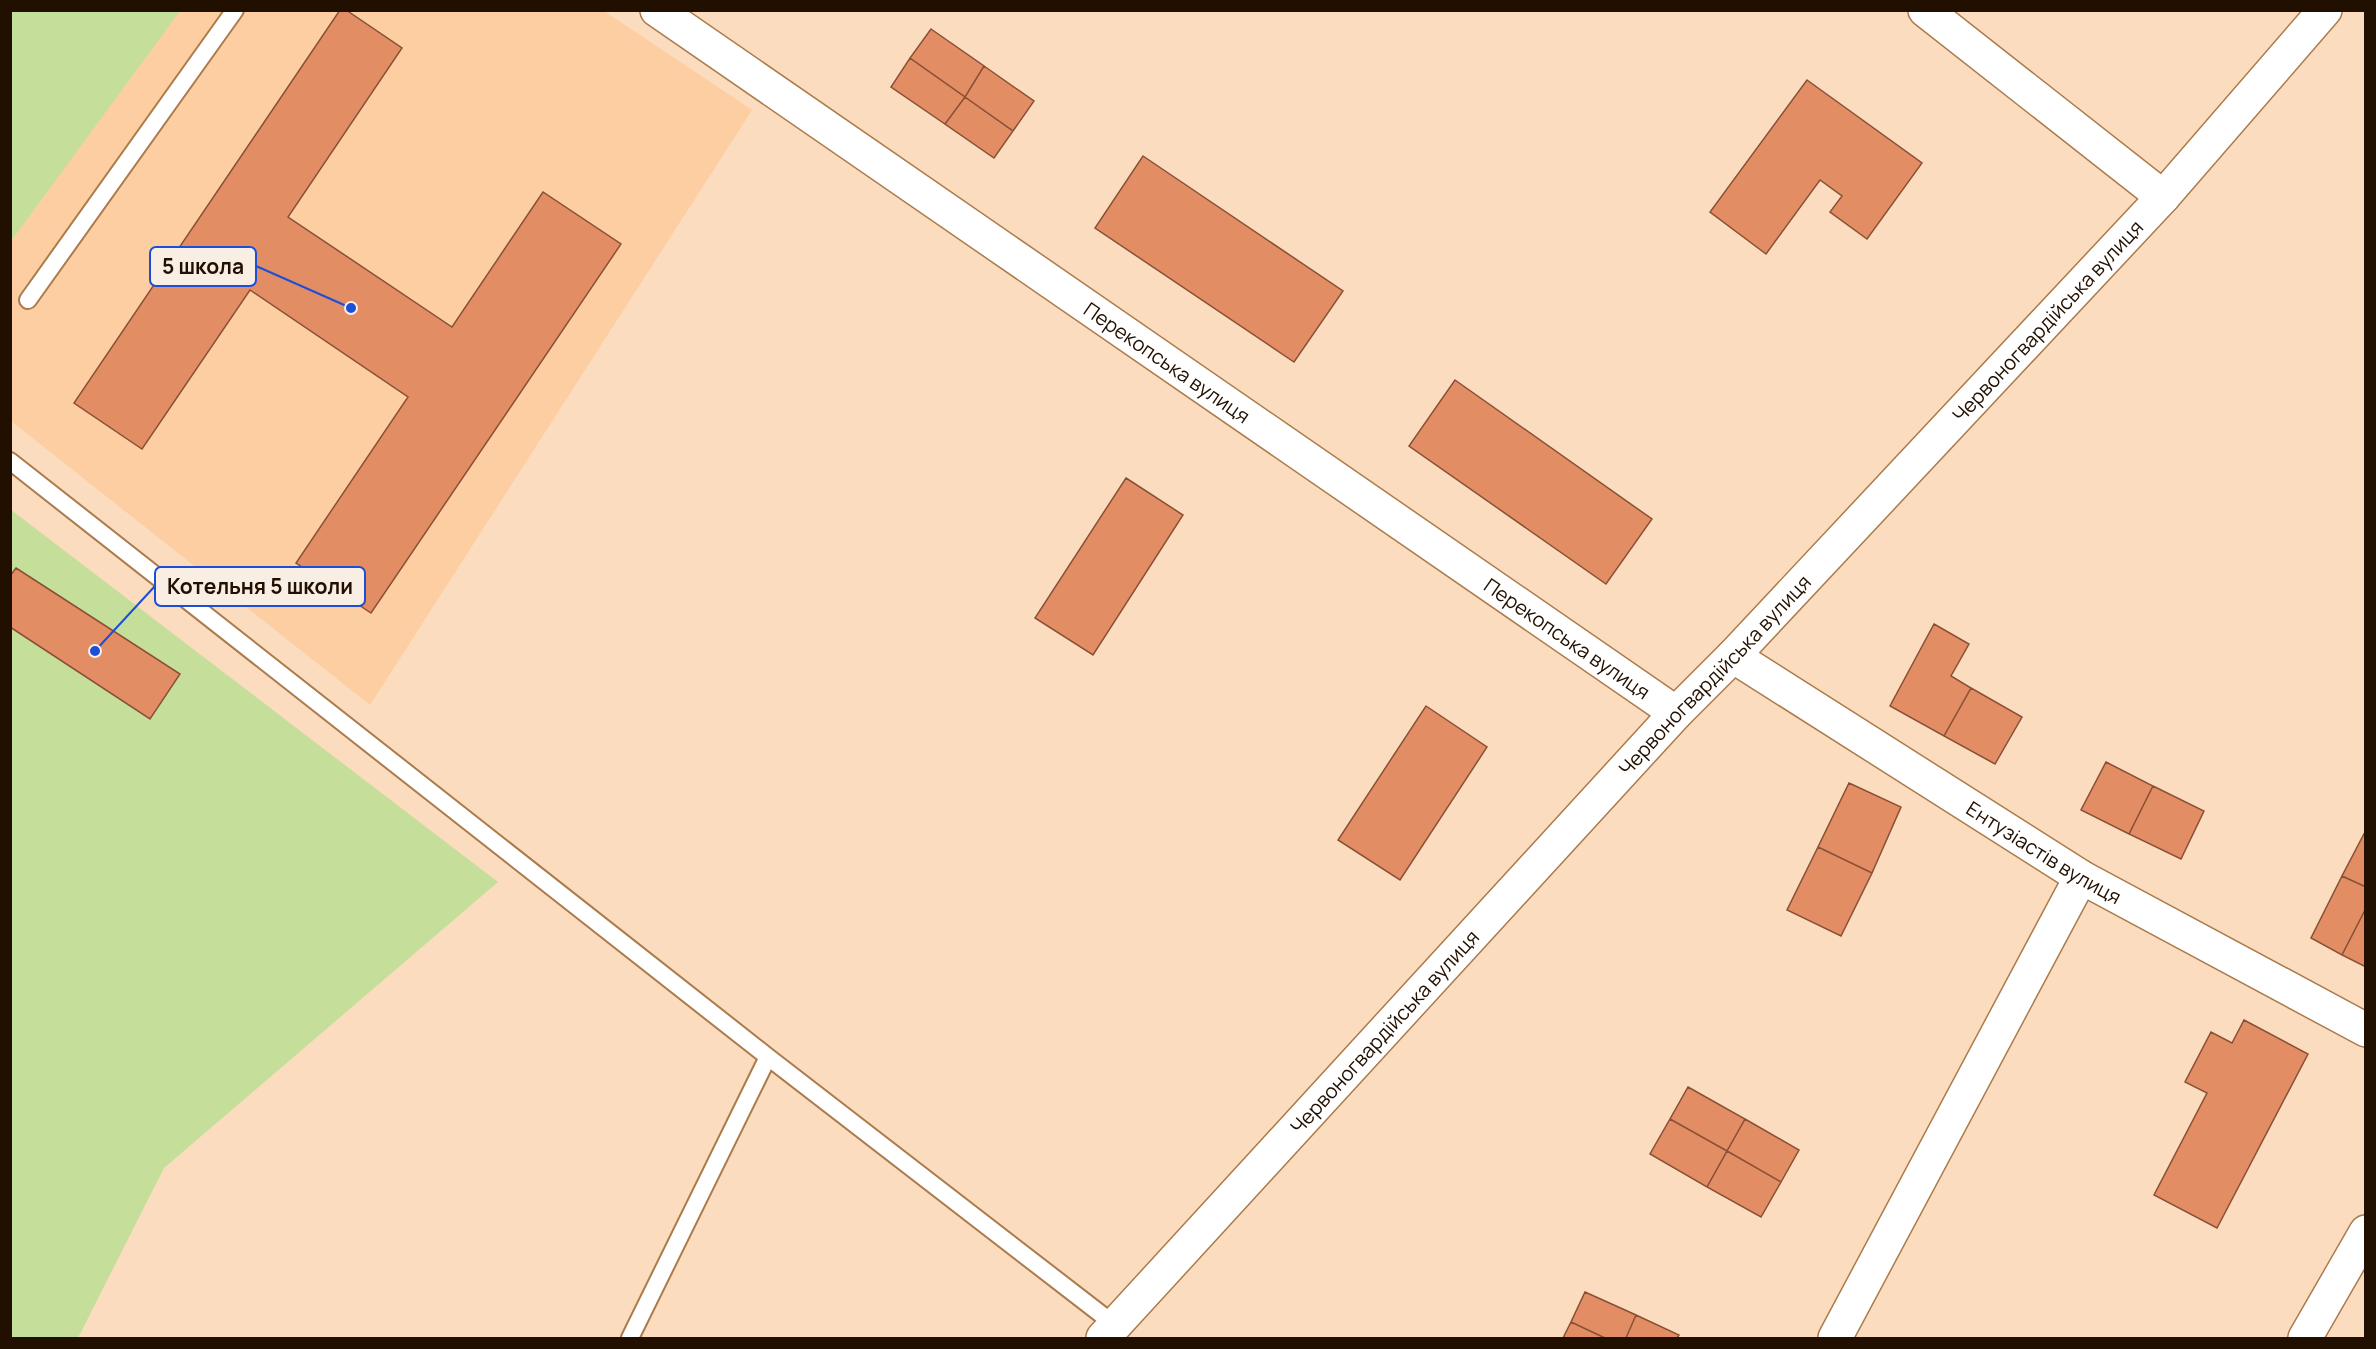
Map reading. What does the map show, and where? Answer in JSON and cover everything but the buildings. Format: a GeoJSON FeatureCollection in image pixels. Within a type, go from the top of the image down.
{"type":"FeatureCollection","features":[{"type":"Feature","properties":{"kind":"street","name":"Перекопська вулиця"},"geometry":{"type":"LineString","coordinates":[[657,10],[1676,713]]}},
{"type":"Feature","properties":{"kind":"street"},"geometry":{"type":"LineString","coordinates":[[1925,10],[2163,197]]}},
{"type":"Feature","properties":{"kind":"street","name":"Червоногвардійська вулиця"},"geometry":{"type":"LineString","coordinates":[[1109,1332],[1676,713],[1733,656],[2163,197],[2319,13]]}},
{"type":"Feature","properties":{"kind":"street","name":"Ентузіастів вулиця"},"geometry":{"type":"LineString","coordinates":[[1733,656],[2081,877],[2366,1030]]}},
{"type":"Feature","properties":{"kind":"street"},"geometry":{"type":"LineString","coordinates":[[1835,1338],[2081,877]]}},
{"type":"Feature","properties":{"kind":"street"},"geometry":{"type":"LineString","coordinates":[[2304,1338],[2366,1232]]}},
{"type":"Feature","properties":{"kind":"lane"},"geometry":{"type":"LineString","coordinates":[[28,300],[235,10]]}},
{"type":"Feature","properties":{"kind":"lane"},"geometry":{"type":"LineString","coordinates":[[10,461],[768,1057],[1109,1332]]}},
{"type":"Feature","properties":{"kind":"lane"},"geometry":{"type":"LineString","coordinates":[[630,1338],[768,1057]]}},
{"type":"Feature","properties":{"kind":"shaded area"},"geometry":{"type":"Polygon","coordinates":[[[10,11],[604,11],[752,110],[370,705],[11,421],[10,11]]]}},
{"type":"Feature","properties":{"kind":"green space"},"geometry":{"type":"Polygon","coordinates":[[[10,11],[180,11],[11,241],[10,11]]]}},
{"type":"Feature","properties":{"kind":"green space"},"geometry":{"type":"Polygon","coordinates":[[[10,509],[498,882],[164,1168],[78,1338],[11,1338],[10,509]]]}},
{"type":"Feature","properties":{"kind":"place","name":"5 школа"},"geometry":{"type":"Point","coordinates":[351,308]}},
{"type":"Feature","properties":{"kind":"place","name":"Котельня 5 школи"},"geometry":{"type":"Point","coordinates":[95,651]}}]}
